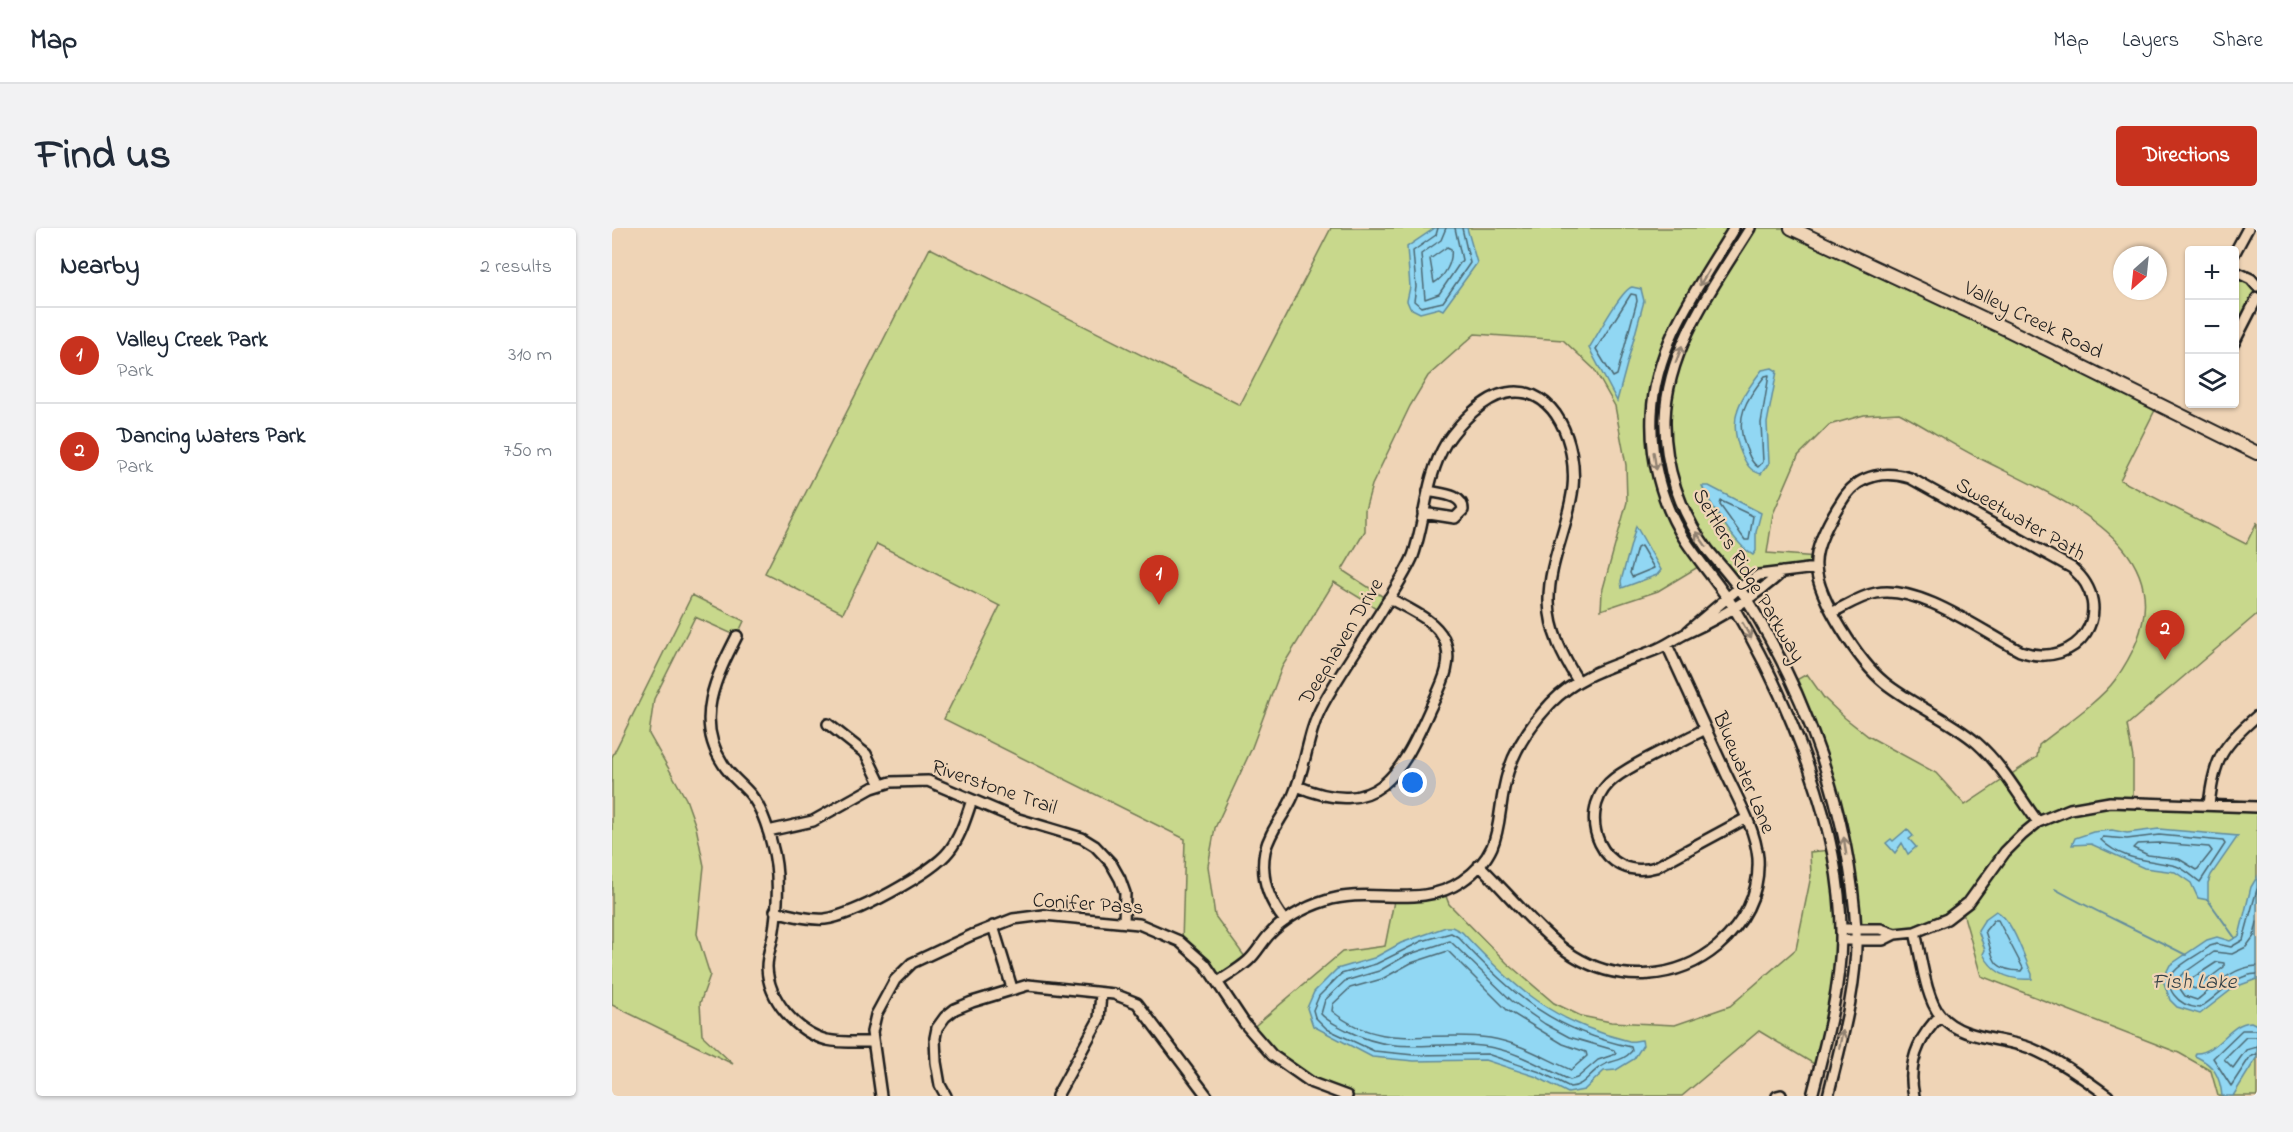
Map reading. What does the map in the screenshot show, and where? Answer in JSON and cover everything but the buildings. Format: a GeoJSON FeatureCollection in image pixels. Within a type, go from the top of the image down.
{"type":"FeatureCollection","features":[{"type":"Feature","properties":{"kind":"main road","name":"Valley Creek Road"},"geometry":{"type":"LineString","coordinates":[[1791,228],[1996,324],[2257,453]]}},
{"type":"Feature","properties":{"kind":"street","name":"Settlers Ridge Parkway"},"geometry":{"type":"LineString","coordinates":[[1734,228],[1671,336],[1660,365],[1652,414],[1654,459],[1667,504],[1685,540],[1734,608],[1795,731],[1827,829],[1837,881],[1841,940],[1833,1011],[1812,1096]]}},
{"type":"Feature","properties":{"kind":"street","name":"Settlers Ridge Parkway"},"geometry":{"type":"LineString","coordinates":[[1750,228],[1683,341],[1673,369],[1665,416],[1668,458],[1682,504],[1696,532],[1746,598],[1795,691],[1818,749],[1844,837],[1856,928],[1850,993],[1828,1096]]}},
{"type":"Feature","properties":{"kind":"street"},"geometry":{"type":"LineString","coordinates":[[2239,246],[2248,228]]}},
{"type":"Feature","properties":{"kind":"street"},"geometry":{"type":"LineString","coordinates":[[2239,272],[2251,279],[2257,286]]}},
{"type":"Feature","properties":{"kind":"street"},"geometry":{"type":"LineString","coordinates":[[2239,335],[2257,298]]}},
{"type":"Feature","properties":{"kind":"street","name":"Deephaven Drive"},"geometry":{"type":"LineString","coordinates":[[1285,921],[1268,893],[1264,874],[1265,852],[1271,833],[1298,786],[1318,713],[1413,556],[1436,463],[1447,442],[1462,423],[1491,399],[1507,393],[1524,392],[1541,399],[1554,410],[1563,429],[1574,476],[1551,581],[1549,603],[1558,646],[1578,681]]}},
{"type":"Feature","properties":{"kind":"street","name":"Sweetwater Path"},"geometry":{"type":"LineString","coordinates":[[1816,568],[1821,542],[1840,505],[1852,488],[1872,476],[1899,475],[1910,478],[2072,568],[2086,583],[2093,603],[2089,629],[2082,639],[2073,647],[2052,656],[2031,655],[2020,651],[1927,600],[1908,593],[1877,592],[1833,612]]}},
{"type":"Feature","properties":{"kind":"street"},"geometry":{"type":"LineString","coordinates":[[1423,513],[1455,518],[1463,510],[1462,503],[1457,498],[1428,491]]}},
{"type":"Feature","properties":{"kind":"street"},"geometry":{"type":"LineString","coordinates":[[1687,633],[1738,588],[1759,575],[1816,568],[1833,612],[1849,643],[1875,674],[1896,691],[1949,723],[1979,745],[2002,768],[2038,822]]}},
{"type":"Feature","properties":{"kind":"street"},"geometry":{"type":"LineString","coordinates":[[1218,982],[1248,961],[1269,935],[1285,921],[1324,901],[1352,894],[1423,897],[1453,885],[1479,865],[1496,840],[1508,774],[1516,752],[1543,712],[1578,681],[1603,668],[1667,645],[1717,620],[1782,572]]}},
{"type":"Feature","properties":{"kind":"street"},"geometry":{"type":"LineString","coordinates":[[1298,786],[1332,797],[1368,793],[1390,779],[1409,757],[1446,674],[1448,656],[1443,639],[1434,626],[1389,598]]}},
{"type":"Feature","properties":{"kind":"street"},"geometry":{"type":"LineString","coordinates":[[737,636],[715,680],[711,694],[709,725],[723,765],[752,796],[768,831],[776,866],[775,911],[767,968],[773,992],[789,1017],[807,1031],[827,1040],[873,1042]]}},
{"type":"Feature","properties":{"kind":"street","name":"Bluewater Lane"},"geometry":{"type":"LineString","coordinates":[[1479,865],[1574,956],[1620,974],[1646,976],[1671,971],[1712,951],[1738,927],[1753,898],[1758,875],[1756,847],[1747,818],[1667,645]]}},
{"type":"Feature","properties":{"kind":"street"},"geometry":{"type":"LineString","coordinates":[[2208,805],[2212,778],[2219,756],[2229,741],[2257,716]]}},
{"type":"Feature","properties":{"kind":"street"},"geometry":{"type":"LineString","coordinates":[[828,724],[866,754],[881,785]]}},
{"type":"Feature","properties":{"kind":"street"},"geometry":{"type":"LineString","coordinates":[[1705,729],[1609,783],[1602,791],[1595,811],[1595,823],[1603,851],[1620,867],[1634,871],[1645,870],[1656,867],[1747,818]]}},
{"type":"Feature","properties":{"kind":"street","name":"Riverstone Trail"},"geometry":{"type":"LineString","coordinates":[[768,831],[813,821],[881,785],[911,779],[928,781],[1016,818],[1082,838],[1095,846],[1112,864],[1120,879],[1125,892],[1124,921]]}},
{"type":"Feature","properties":{"kind":"street"},"geometry":{"type":"LineString","coordinates":[[775,911],[815,919],[828,919],[847,913],[914,879],[935,866],[950,850],[972,800]]}},
{"type":"Feature","properties":{"kind":"street"},"geometry":{"type":"LineString","coordinates":[[1841,940],[1883,940],[1895,934],[1915,932],[1947,919],[1969,903],[2013,842],[2038,822],[2070,809],[2097,803],[2257,807]]}},
{"type":"Feature","properties":{"kind":"street","name":"Conifer Pass"},"geometry":{"type":"LineString","coordinates":[[881,1096],[873,1042],[876,1015],[895,980],[912,963],[993,926],[1013,919],[1044,915],[1124,921],[1152,927],[1179,941],[1197,955],[1218,982],[1245,1024],[1272,1055],[1312,1083],[1347,1096]]}},
{"type":"Feature","properties":{"kind":"street"},"geometry":{"type":"LineString","coordinates":[[993,926],[1012,988]]}},
{"type":"Feature","properties":{"kind":"street"},"geometry":{"type":"LineString","coordinates":[[1840,929],[1881,929],[1895,934]]}},
{"type":"Feature","properties":{"kind":"street"},"geometry":{"type":"LineString","coordinates":[[1915,932],[1930,997],[1941,1016],[1964,1031],[2013,1042],[2045,1055],[2108,1096]]}},
{"type":"Feature","properties":{"kind":"street"},"geometry":{"type":"LineString","coordinates":[[946,1096],[940,1085],[936,1062],[937,1028],[955,1009],[1012,988],[1042,985],[1122,996],[1144,1008],[1196,1084],[1207,1096]]}},
{"type":"Feature","properties":{"kind":"street"},"geometry":{"type":"LineString","coordinates":[[1057,1096],[1099,1019],[1101,993]]}},
{"type":"Feature","properties":{"kind":"street"},"geometry":{"type":"LineString","coordinates":[[1914,1096],[1912,1071],[1918,1047],[1930,1026],[1941,1016]]}},
{"type":"Feature","properties":{"kind":"green space"},"geometry":{"type":"Polygon","coordinates":[[[1331,228],[1734,228],[1671,336],[1652,414],[1664,497],[1703,564],[1658,591],[1601,610],[1602,592],[1627,502],[1626,465],[1615,406],[1594,369],[1563,340],[1475,334],[1428,376],[1410,406],[1372,485],[1365,510],[1365,531],[1342,570],[1388,600],[1381,611],[1334,582],[1282,667],[1251,750],[1215,828],[1208,866],[1215,916],[1248,961],[1218,982],[1182,943],[1185,839],[944,719],[1000,606],[877,544],[843,613],[765,573],[930,248],[1240,405],[1331,228]]]}},
{"type":"Feature","properties":{"kind":"green space"},"geometry":{"type":"Polygon","coordinates":[[[1750,228],[1791,228],[2158,404],[2120,480],[2246,544],[2257,522],[2257,614],[2127,725],[2133,758],[2133,803],[2257,807],[2257,1096],[2218,1096],[2211,1071],[2179,1053],[1981,976],[1962,909],[1915,932],[1856,928],[1844,837],[1818,749],[1791,683],[1807,674],[1824,698],[1845,718],[1868,736],[1936,773],[1965,805],[2037,757],[2039,745],[2090,705],[2115,680],[2138,637],[2144,600],[2136,568],[2116,541],[2088,517],[2055,496],[1972,455],[1899,413],[1864,415],[1829,425],[1798,456],[1773,514],[1767,553],[1817,557],[1816,568],[1770,571],[1739,588],[1681,504],[1665,430],[1678,355],[1750,228]]]}},
{"type":"Feature","properties":{"kind":"green space"},"geometry":{"type":"Polygon","coordinates":[[[2239,274],[2257,286],[2257,298],[2239,335],[2239,274]]]}},
{"type":"Feature","properties":{"kind":"green space"},"geometry":{"type":"Polygon","coordinates":[[[692,595],[744,621],[737,636],[695,617],[654,699],[649,734],[686,799],[696,827],[704,866],[697,934],[710,975],[700,1003],[702,1035],[733,1064],[612,1005],[612,757],[692,595]]]}},
{"type":"Feature","properties":{"kind":"green space"},"geometry":{"type":"Polygon","coordinates":[[[1831,850],[1841,940],[1819,1067],[1759,1031],[1682,1096],[1347,1096],[1296,1073],[1250,1030],[1342,952],[1385,946],[1395,896],[1444,891],[1449,904],[1507,963],[1554,1003],[1581,1016],[1611,1022],[1675,1025],[1730,1006],[1796,949],[1811,876],[1810,852],[1831,850]]]}},
{"type":"Feature","properties":{"kind":"water"},"geometry":{"type":"Polygon","coordinates":[[[1435,228],[1467,228],[1477,263],[1443,310],[1439,308],[1420,313],[1410,308],[1407,301],[1410,287],[1407,247],[1435,228]]]}},
{"type":"Feature","properties":{"kind":"water"},"geometry":{"type":"Polygon","coordinates":[[[1632,287],[1641,289],[1644,301],[1617,401],[1589,348],[1616,304],[1632,287]]]}},
{"type":"Feature","properties":{"kind":"water"},"geometry":{"type":"Polygon","coordinates":[[[1772,368],[1777,371],[1767,423],[1769,463],[1761,474],[1749,467],[1742,455],[1737,442],[1735,420],[1742,400],[1754,380],[1762,370],[1772,368]]]}},
{"type":"Feature","properties":{"kind":"water"},"geometry":{"type":"Polygon","coordinates":[[[1702,486],[1709,486],[1761,513],[1756,532],[1756,551],[1753,555],[1731,533],[1702,486]]]}},
{"type":"Feature","properties":{"kind":"water"},"geometry":{"type":"Polygon","coordinates":[[[1636,526],[1661,570],[1657,575],[1622,588],[1621,581],[1636,526]]]}},
{"type":"Feature","properties":{"kind":"water"},"geometry":{"type":"Polygon","coordinates":[[[1907,829],[1913,836],[1909,839],[1916,847],[1908,854],[1902,843],[1895,853],[1886,843],[1891,839],[1893,841],[1907,829]]]}},
{"type":"Feature","properties":{"kind":"water"},"geometry":{"type":"Polygon","coordinates":[[[2159,829],[2238,836],[2211,875],[2208,883],[2208,900],[2198,898],[2191,883],[2175,872],[2144,868],[2091,844],[2072,845],[2075,838],[2093,832],[2112,830],[2127,833],[2159,829]]]}},
{"type":"Feature","properties":{"kind":"water","name":"Fish Lake"},"geometry":{"type":"Polygon","coordinates":[[[2257,877],[2257,979],[2235,987],[2200,1014],[2177,1007],[2170,1000],[2163,980],[2170,965],[2207,940],[2217,937],[2230,941],[2239,936],[2251,887],[2257,877]]]}},
{"type":"Feature","properties":{"kind":"water"},"geometry":{"type":"Polygon","coordinates":[[[1996,911],[2002,915],[2013,930],[2032,974],[2032,979],[2016,979],[1997,971],[1983,954],[1985,950],[1978,930],[1985,919],[1996,911]]]}},
{"type":"Feature","properties":{"kind":"water"},"geometry":{"type":"Polygon","coordinates":[[[1446,927],[1462,932],[1518,987],[1556,1013],[1602,1033],[1629,1041],[1642,1040],[1643,1045],[1634,1059],[1616,1070],[1604,1071],[1584,1090],[1568,1093],[1537,1077],[1485,1060],[1414,1061],[1372,1057],[1313,1026],[1307,1008],[1314,992],[1337,969],[1374,958],[1401,943],[1446,927]]]}},
{"type":"Feature","properties":{"kind":"water"},"geometry":{"type":"Polygon","coordinates":[[[2251,1022],[2257,1025],[2257,1057],[2233,1096],[2222,1096],[2215,1072],[2207,1063],[2195,1056],[2196,1053],[2211,1048],[2236,1027],[2251,1022]]]}},
{"type":"Feature","properties":{"kind":"waterway"},"geometry":{"type":"LineString","coordinates":[[2055,889],[2186,955]]}},
{"type":"Feature","properties":{"kind":"waterway"},"geometry":{"type":"LineString","coordinates":[[2208,900],[2235,938]]}},
{"type":"Feature","properties":{"kind":"place","name":"Valley Creek Park"},"geometry":{"type":"Point","coordinates":[1159,605]}},
{"type":"Feature","properties":{"kind":"place","name":"Dancing Waters Park"},"geometry":{"type":"Point","coordinates":[2165,660]}}]}
